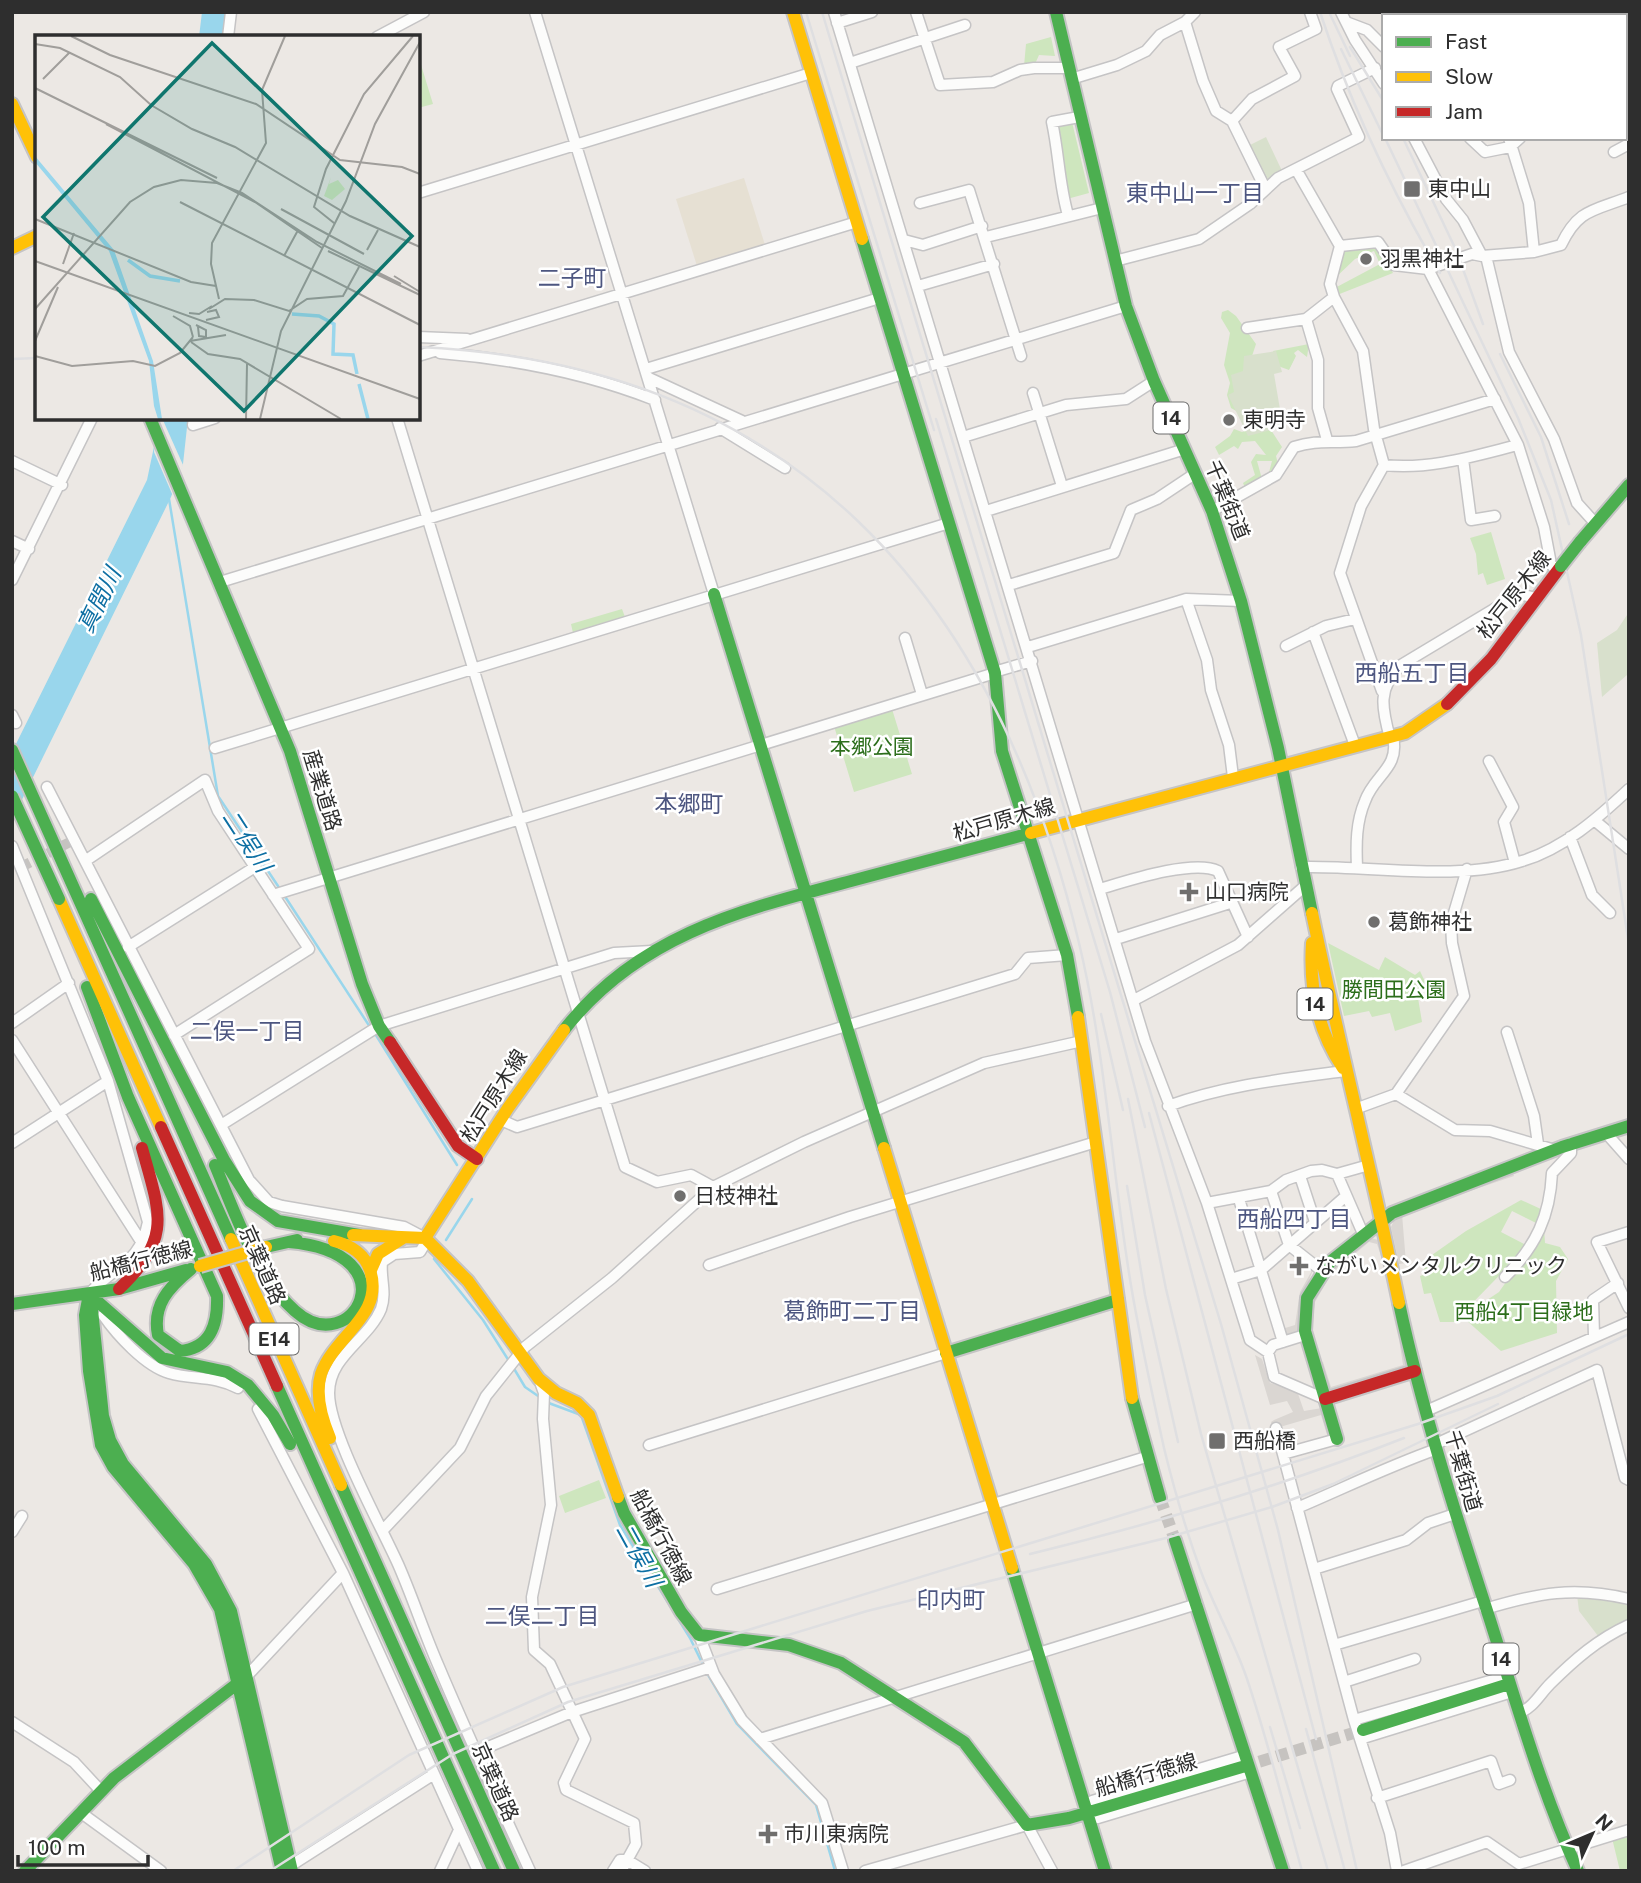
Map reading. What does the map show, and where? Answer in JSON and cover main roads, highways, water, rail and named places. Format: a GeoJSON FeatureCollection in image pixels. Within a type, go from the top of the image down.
{"type":"FeatureCollection","features":[{"type":"Feature","properties":{"kind":"main road"},"geometry":{"type":"LineString","coordinates":[[793,12],[998,671],[1003,751],[1067,955],[1082,1041],[1132,1398],[1146,1457],[1160,1498]]}},
{"type":"Feature","properties":{"kind":"main road","name":"千葉街道"},"geometry":{"type":"LineString","coordinates":[[1056,12],[1126,306],[1154,381],[1212,511],[1241,601],[1282,764],[1314,929],[1312,978],[1318,1023],[1332,1055],[1345,1071],[1426,1411],[1455,1514],[1509,1684],[1567,1848],[1578,1871]]}},
{"type":"Feature","properties":{"kind":"main road"},"geometry":{"type":"LineString","coordinates":[[12,104],[35,154]]}},
{"type":"Feature","properties":{"kind":"main road"},"geometry":{"type":"LineString","coordinates":[[12,248],[35,237]]}},
{"type":"Feature","properties":{"kind":"main road","name":"産業道路"},"geometry":{"type":"LineString","coordinates":[[152,423],[281,727],[362,984],[379,1026],[458,1146],[477,1159]]}},
{"type":"Feature","properties":{"kind":"main road","name":"松戸原木線"},"geometry":{"type":"LineString","coordinates":[[425,1238],[544,1053],[579,1011],[653,951],[689,931],[806,893],[1282,764],[1392,738],[1418,727],[1463,688],[1595,523],[1629,485]]}},
{"type":"Feature","properties":{"kind":"main road"},"geometry":{"type":"LineString","coordinates":[[714,594],[762,743],[1105,1871]]}},
{"type":"Feature","properties":{"kind":"main road","name":"京葉道路"},"geometry":{"type":"LineString","coordinates":[[12,750],[514,1871]]}},
{"type":"Feature","properties":{"kind":"main road","name":"京葉道路"},"geometry":{"type":"LineString","coordinates":[[12,796],[494,1871]]}},
{"type":"Feature","properties":{"kind":"main road"},"geometry":{"type":"LineString","coordinates":[[38,806],[64,848],[224,1160],[250,1201],[278,1221],[359,1235]]}},
{"type":"Feature","properties":{"kind":"main road"},"geometry":{"type":"LineString","coordinates":[[59,899],[68,936],[128,1097],[216,1296],[217,1318],[210,1337],[196,1348],[180,1351],[172,1348],[158,1335],[154,1314],[163,1297],[195,1267]]}},
{"type":"Feature","properties":{"kind":"main road"},"geometry":{"type":"LineString","coordinates":[[140,995],[215,1166],[273,1286],[308,1322],[324,1327],[341,1322],[360,1300],[362,1289],[355,1266],[333,1248],[289,1242]]}},
{"type":"Feature","properties":{"kind":"main road"},"geometry":{"type":"LineString","coordinates":[[119,1289],[136,1274],[153,1251],[160,1224],[128,1097]]}},
{"type":"Feature","properties":{"kind":"main road"},"geometry":{"type":"LineString","coordinates":[[1337,1438],[1305,1335],[1307,1298],[1322,1271],[1395,1211],[1571,1143],[1629,1126]]}},
{"type":"Feature","properties":{"kind":"main road","name":"船橋行徳線"},"geometry":{"type":"LineString","coordinates":[[12,1304],[119,1289],[266,1247],[317,1237],[359,1235],[425,1238],[468,1281],[514,1361],[556,1393],[578,1403],[589,1415],[624,1513],[681,1612],[699,1635],[789,1645],[822,1654],[897,1698],[964,1742],[1027,1825],[1087,1812],[1246,1765]]}},
{"type":"Feature","properties":{"kind":"main road"},"geometry":{"type":"LineString","coordinates":[[317,1237],[356,1248],[371,1270],[374,1289],[370,1308],[337,1347],[321,1377],[321,1408],[327,1433],[351,1483],[364,1536]]}},
{"type":"Feature","properties":{"kind":"main road"},"geometry":{"type":"LineString","coordinates":[[371,1270],[378,1254],[403,1238]]}},
{"type":"Feature","properties":{"kind":"main road"},"geometry":{"type":"LineString","coordinates":[[89,1294],[162,1358],[227,1372],[248,1385],[281,1427],[312,1488],[346,1541]]}},
{"type":"Feature","properties":{"kind":"main road"},"geometry":{"type":"LineString","coordinates":[[89,1294],[85,1315],[89,1371],[101,1445],[113,1466],[209,1586],[225,1622],[287,1869]]}},
{"type":"Feature","properties":{"kind":"main road"},"geometry":{"type":"LineString","coordinates":[[946,1353],[1118,1300]]}},
{"type":"Feature","properties":{"kind":"main road"},"geometry":{"type":"LineString","coordinates":[[1325,1399],[1415,1371]]}},
{"type":"Feature","properties":{"kind":"main road"},"geometry":{"type":"LineString","coordinates":[[1175,1540],[1246,1765],[1283,1871]]}},
{"type":"Feature","properties":{"kind":"main road"},"geometry":{"type":"LineString","coordinates":[[25,1871],[100,1790],[241,1681]]}},
{"type":"Feature","properties":{"kind":"main road"},"geometry":{"type":"LineString","coordinates":[[1359,1730],[1509,1684]]}},
{"type":"Feature","properties":{"kind":"water"},"geometry":{"type":"Polygon","coordinates":[[[202,12],[228,12],[226,35],[199,35],[202,12]]]}},
{"type":"Feature","properties":{"kind":"water","name":"真間川"},"geometry":{"type":"Polygon","coordinates":[[[160,420],[188,420],[183,464],[171,497],[12,820],[12,752],[147,480],[160,420]]]}},
{"type":"Feature","properties":{"kind":"waterway","name":"二俣川"},"geometry":{"type":"LineString","coordinates":[[169,499],[218,796],[280,889]]}},
{"type":"Feature","properties":{"kind":"waterway","name":"二俣川"},"geometry":{"type":"LineString","coordinates":[[284,895],[370,1027]]}},
{"type":"Feature","properties":{"kind":"waterway","name":"二俣川"},"geometry":{"type":"LineString","coordinates":[[374,1032],[457,1165]]}},
{"type":"Feature","properties":{"kind":"waterway","name":"二俣川"},"geometry":{"type":"LineString","coordinates":[[446,1240],[472,1199]]}},
{"type":"Feature","properties":{"kind":"waterway","name":"二俣川"},"geometry":{"type":"LineString","coordinates":[[437,1254],[434,1259],[483,1320],[509,1361]]}},
{"type":"Feature","properties":{"kind":"waterway","name":"二俣川"},"geometry":{"type":"LineString","coordinates":[[513,1367],[525,1387],[541,1398]]}},
{"type":"Feature","properties":{"kind":"waterway","name":"二俣川"},"geometry":{"type":"LineString","coordinates":[[546,1402],[581,1415],[620,1525],[690,1638],[704,1667]]}},
{"type":"Feature","properties":{"kind":"waterway","name":"二俣川"},"geometry":{"type":"LineString","coordinates":[[707,1673],[737,1724],[816,1805],[835,1871]]}},
{"type":"Feature","properties":{"kind":"tunnel"},"geometry":{"type":"LineString","coordinates":[[21,867],[74,840]]}},
{"type":"Feature","properties":{"kind":"tunnel"},"geometry":{"type":"LineString","coordinates":[[1160,1498],[1175,1540]]}},
{"type":"Feature","properties":{"kind":"tunnel"},"geometry":{"type":"LineString","coordinates":[[1242,1767],[1363,1730]]}},
{"type":"Feature","properties":{"kind":"railway"},"geometry":{"type":"LineString","coordinates":[[806,12],[934,430]]}},
{"type":"Feature","properties":{"kind":"railway"},"geometry":{"type":"LineString","coordinates":[[822,12],[1221,1324],[1278,1530],[1357,1871]]}},
{"type":"Feature","properties":{"kind":"railway"},"geometry":{"type":"LineString","coordinates":[[1320,12],[1373,146],[1440,273]]}},
{"type":"Feature","properties":{"kind":"railway"},"geometry":{"type":"LineString","coordinates":[[1329,12],[1350,56]]}},
{"type":"Feature","properties":{"kind":"railway"},"geometry":{"type":"LineString","coordinates":[[1350,47],[1382,99]]}},
{"type":"Feature","properties":{"kind":"railway"},"geometry":{"type":"LineString","coordinates":[[1341,49],[1382,133]]}},
{"type":"Feature","properties":{"kind":"railway"},"geometry":{"type":"LineString","coordinates":[[1386,140],[1518,418],[1551,500],[1581,635],[1629,945]]}},
{"type":"Feature","properties":{"kind":"railway"},"geometry":{"type":"LineString","coordinates":[[1404,140],[1456,250],[1483,324]]}},
{"type":"Feature","properties":{"kind":"railway"},"geometry":{"type":"LineString","coordinates":[[420,347],[550,363],[667,398],[769,451],[857,520],[932,606],[993,705],[1042,818],[1079,943],[1103,1075],[1133,1297],[1172,1479],[1200,1569],[1246,1676],[1302,1871]]}},
{"type":"Feature","properties":{"kind":"railway"},"geometry":{"type":"LineString","coordinates":[[1500,354],[1541,437],[1569,524]]}},
{"type":"Feature","properties":{"kind":"railway"},"geometry":{"type":"LineString","coordinates":[[12,359],[35,358]]}},
{"type":"Feature","properties":{"kind":"railway"},"geometry":{"type":"LineString","coordinates":[[936,419],[1110,992],[1145,1127]]}},
{"type":"Feature","properties":{"kind":"railway"},"geometry":{"type":"LineString","coordinates":[[1101,1014],[1123,1110]]}},
{"type":"Feature","properties":{"kind":"railway"},"geometry":{"type":"LineString","coordinates":[[1128,1099],[1166,1289],[1201,1434],[1328,1871]]}},
{"type":"Feature","properties":{"kind":"railway"},"geometry":{"type":"LineString","coordinates":[[1149,1113],[1316,1739]]}},
{"type":"Feature","properties":{"kind":"railway"},"geometry":{"type":"LineString","coordinates":[[1127,1186],[1145,1295],[1178,1442]]}},
{"type":"Feature","properties":{"kind":"railway"},"geometry":{"type":"LineString","coordinates":[[233,1871],[409,1755],[563,1687],[1418,1424],[1497,1396],[1629,1334]]}},
{"type":"Feature","properties":{"kind":"railway"},"geometry":{"type":"LineString","coordinates":[[270,1871],[453,1754],[568,1702],[867,1611],[1166,1538],[1272,1507],[1333,1484],[1498,1404]]}},
{"type":"Feature","properties":{"kind":"railway"},"geometry":{"type":"LineString","coordinates":[[1030,1554],[1219,1502],[1404,1438]]}},
{"type":"Feature","properties":{"kind":"railway"},"geometry":{"type":"LineString","coordinates":[[1270,1727],[1300,1828]]}},
{"type":"Feature","properties":{"kind":"railway"},"geometry":{"type":"LineString","coordinates":[[1306,1729],[1345,1871]]}},
{"type":"Feature","properties":{"kind":"place","name":"東中山"},"geometry":{"type":"Point","coordinates":[1412,189]}},
{"type":"Feature","properties":{"kind":"place","name":"羽黒神社"},"geometry":{"type":"Point","coordinates":[1366,259]}},
{"type":"Feature","properties":{"kind":"place","name":"東明寺"},"geometry":{"type":"Point","coordinates":[1229,420]}},
{"type":"Feature","properties":{"kind":"place","name":"山口病院"},"geometry":{"type":"Point","coordinates":[1189,892]}},
{"type":"Feature","properties":{"kind":"place","name":"葛飾神社"},"geometry":{"type":"Point","coordinates":[1374,922]}},
{"type":"Feature","properties":{"kind":"place","name":"日枝神社"},"geometry":{"type":"Point","coordinates":[680,1196]}},
{"type":"Feature","properties":{"kind":"place","name":"ながいメンタルクリニック"},"geometry":{"type":"Point","coordinates":[1299,1266]}},
{"type":"Feature","properties":{"kind":"place","name":"西船橋"},"geometry":{"type":"Point","coordinates":[1217,1441]}},
{"type":"Feature","properties":{"kind":"place","name":"市川東病院"},"geometry":{"type":"Point","coordinates":[768,1834]}},
{"type":"Feature","properties":{"kind":"district","name":"東中山一丁目"},"geometry":{"type":"Point","coordinates":[1195,193]}},
{"type":"Feature","properties":{"kind":"district","name":"二子町"},"geometry":{"type":"Point","coordinates":[572,278]}},
{"type":"Feature","properties":{"kind":"district","name":"西船五丁目"},"geometry":{"type":"Point","coordinates":[1412,673]}},
{"type":"Feature","properties":{"kind":"district","name":"本郷町"},"geometry":{"type":"Point","coordinates":[689,804]}},
{"type":"Feature","properties":{"kind":"district","name":"二俣一丁目"},"geometry":{"type":"Point","coordinates":[247,1031]}},
{"type":"Feature","properties":{"kind":"district","name":"西船四丁目"},"geometry":{"type":"Point","coordinates":[1294,1219]}},
{"type":"Feature","properties":{"kind":"district","name":"葛飾町二丁目"},"geometry":{"type":"Point","coordinates":[852,1311]}},
{"type":"Feature","properties":{"kind":"district","name":"印内町"},"geometry":{"type":"Point","coordinates":[951,1600]}},
{"type":"Feature","properties":{"kind":"district","name":"二俣二丁目"},"geometry":{"type":"Point","coordinates":[542,1616]}},
{"type":"Feature","properties":{"kind":"park label","name":"本郷公園"},"geometry":{"type":"Point","coordinates":[872,747]}},
{"type":"Feature","properties":{"kind":"park label","name":"勝間田公園"},"geometry":{"type":"Point","coordinates":[1394,990]}},
{"type":"Feature","properties":{"kind":"park label","name":"西船4丁目緑地"},"geometry":{"type":"Point","coordinates":[1524,1312]}}]}
